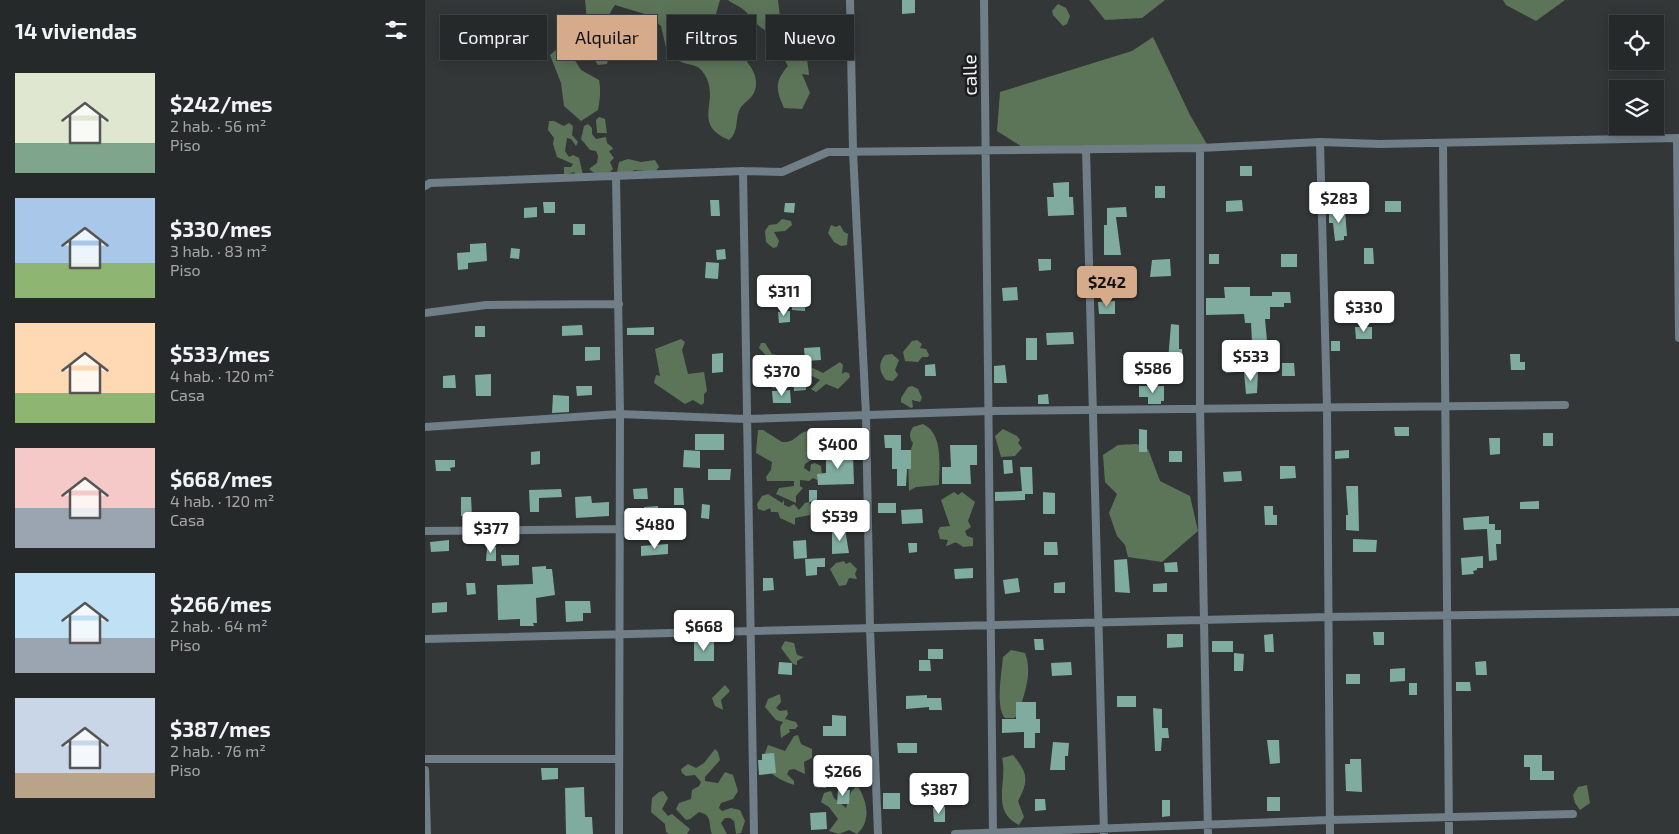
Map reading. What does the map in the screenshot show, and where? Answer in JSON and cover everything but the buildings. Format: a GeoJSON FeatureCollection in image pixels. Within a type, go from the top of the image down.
{"type":"FeatureCollection","features":[{"type":"Feature","properties":{"kind":"street"},"geometry":{"type":"LineString","coordinates":[[850,0],[853,151],[867,415],[870,628],[878,834]]}},
{"type":"Feature","properties":{"kind":"street","name":"calle"},"geometry":{"type":"LineString","coordinates":[[984,0],[993,833]]}},
{"type":"Feature","properties":{"kind":"street"},"geometry":{"type":"LineString","coordinates":[[425,186],[430,183],[743,170],[782,172],[828,152],[853,151],[1200,148],[1320,142],[1678,138],[1679,338]]}},
{"type":"Feature","properties":{"kind":"street"},"geometry":{"type":"LineString","coordinates":[[1320,142],[1327,407],[1330,834]]}},
{"type":"Feature","properties":{"kind":"street"},"geometry":{"type":"LineString","coordinates":[[1443,142],[1449,834]]}},
{"type":"Feature","properties":{"kind":"street"},"geometry":{"type":"LineString","coordinates":[[1200,148],[1200,408],[1208,834]]}},
{"type":"Feature","properties":{"kind":"street"},"geometry":{"type":"LineString","coordinates":[[1086,149],[1104,831]]}},
{"type":"Feature","properties":{"kind":"street"},"geometry":{"type":"LineString","coordinates":[[743,170],[754,834]]}},
{"type":"Feature","properties":{"kind":"street"},"geometry":{"type":"LineString","coordinates":[[616,176],[620,414],[619,834]]}},
{"type":"Feature","properties":{"kind":"street"},"geometry":{"type":"LineString","coordinates":[[425,313],[486,305],[619,304]]}},
{"type":"Feature","properties":{"kind":"street"},"geometry":{"type":"LineString","coordinates":[[425,427],[620,414],[746,419],[989,411],[1565,405]]}},
{"type":"Feature","properties":{"kind":"street"},"geometry":{"type":"LineString","coordinates":[[425,531],[620,529]]}},
{"type":"Feature","properties":{"kind":"street"},"geometry":{"type":"LineString","coordinates":[[425,640],[1098,622],[1679,612]]}},
{"type":"Feature","properties":{"kind":"street"},"geometry":{"type":"LineString","coordinates":[[425,759],[619,759]]}},
{"type":"Feature","properties":{"kind":"street"},"geometry":{"type":"LineString","coordinates":[[425,770],[427,834]]}},
{"type":"Feature","properties":{"kind":"street"},"geometry":{"type":"LineString","coordinates":[[955,834],[1104,831],[1330,820],[1573,814]]}},
{"type":"Feature","properties":{"kind":"green space"},"geometry":{"type":"Polygon","coordinates":[[[585,0],[720,0],[716,14],[720,15],[667,15],[667,52],[661,26],[657,23],[657,15],[648,15],[615,5],[610,15],[586,15],[585,0]]]}},
{"type":"Feature","properties":{"kind":"green space"},"geometry":{"type":"Polygon","coordinates":[[[728,0],[778,0],[780,15],[766,15],[766,30],[756,23],[756,15],[749,15],[743,9],[728,0]]]}},
{"type":"Feature","properties":{"kind":"green space"},"geometry":{"type":"Polygon","coordinates":[[[1089,0],[1165,0],[1142,18],[1105,20],[1089,0]]]}},
{"type":"Feature","properties":{"kind":"green space"},"geometry":{"type":"Polygon","coordinates":[[[1503,0],[1565,0],[1536,21],[1506,5],[1503,0]]]}},
{"type":"Feature","properties":{"kind":"green space"},"geometry":{"type":"Polygon","coordinates":[[[1058,4],[1066,8],[1070,16],[1067,24],[1063,26],[1053,15],[1052,11],[1058,4]]]}},
{"type":"Feature","properties":{"kind":"green space"},"geometry":{"type":"Polygon","coordinates":[[[1153,37],[1190,115],[1208,146],[1024,148],[997,131],[1000,92],[1132,51],[1153,37]]]}},
{"type":"Feature","properties":{"kind":"green space"},"geometry":{"type":"Polygon","coordinates":[[[557,49],[557,60],[575,60],[581,70],[599,80],[598,110],[581,121],[564,106],[561,83],[550,55],[557,49]]]}},
{"type":"Feature","properties":{"kind":"green space"},"geometry":{"type":"Polygon","coordinates":[[[595,60],[608,60],[607,64],[598,65],[595,60]]]}},
{"type":"Feature","properties":{"kind":"green space"},"geometry":{"type":"Polygon","coordinates":[[[678,60],[748,60],[747,62],[754,74],[756,87],[752,96],[739,111],[735,133],[729,140],[717,133],[711,126],[708,118],[710,92],[703,72],[695,66],[678,60]]]}},
{"type":"Feature","properties":{"kind":"green space"},"geometry":{"type":"Polygon","coordinates":[[[785,60],[807,60],[809,75],[802,74],[810,93],[802,109],[784,108],[779,96],[778,82],[788,66],[785,60]]]}},
{"type":"Feature","properties":{"kind":"green space"},"geometry":{"type":"Polygon","coordinates":[[[599,117],[605,119],[607,133],[597,133],[596,120],[599,117]]]}},
{"type":"Feature","properties":{"kind":"green space"},"geometry":{"type":"Polygon","coordinates":[[[549,121],[554,121],[564,126],[569,123],[573,126],[572,135],[578,142],[576,146],[571,139],[567,138],[565,151],[569,157],[573,155],[579,158],[583,175],[576,175],[574,172],[565,175],[564,167],[571,167],[573,164],[557,157],[553,144],[554,138],[548,130],[549,121]]]}},
{"type":"Feature","properties":{"kind":"green space"},"geometry":{"type":"Polygon","coordinates":[[[588,124],[592,128],[592,134],[596,139],[606,137],[607,143],[613,149],[609,151],[614,158],[610,162],[613,169],[610,172],[597,175],[589,169],[597,163],[598,156],[596,151],[590,150],[581,139],[584,126],[588,124]]]}},
{"type":"Feature","properties":{"kind":"green space"},"geometry":{"type":"Polygon","coordinates":[[[628,159],[641,162],[655,160],[659,167],[655,172],[634,170],[629,176],[617,172],[619,162],[628,159]]]}},
{"type":"Feature","properties":{"kind":"green space"},"geometry":{"type":"Polygon","coordinates":[[[782,219],[791,221],[792,225],[785,231],[774,232],[779,241],[777,247],[773,248],[766,242],[765,231],[769,225],[777,224],[782,219]]]}},
{"type":"Feature","properties":{"kind":"green space"},"geometry":{"type":"Polygon","coordinates":[[[831,225],[836,227],[840,225],[844,232],[848,234],[847,245],[841,246],[834,242],[828,233],[831,225]]]}},
{"type":"Feature","properties":{"kind":"green space"},"geometry":{"type":"Polygon","coordinates":[[[681,339],[685,342],[682,350],[688,374],[704,372],[707,391],[704,394],[704,403],[701,405],[693,400],[685,404],[654,383],[656,375],[660,376],[655,349],[681,339]]]}},
{"type":"Feature","properties":{"kind":"green space"},"geometry":{"type":"Polygon","coordinates":[[[917,340],[922,344],[920,348],[926,349],[928,357],[922,357],[918,362],[905,361],[903,352],[912,341],[917,340]]]}},
{"type":"Feature","properties":{"kind":"green space"},"geometry":{"type":"Polygon","coordinates":[[[761,343],[765,343],[772,354],[792,358],[823,373],[840,362],[843,365],[842,374],[845,372],[849,373],[850,377],[838,389],[826,384],[816,392],[811,389],[820,380],[804,372],[802,376],[792,373],[791,378],[787,377],[785,385],[780,383],[774,389],[763,379],[768,363],[766,356],[759,348],[761,343]]]}},
{"type":"Feature","properties":{"kind":"green space"},"geometry":{"type":"Polygon","coordinates":[[[892,354],[899,360],[895,370],[898,375],[893,381],[886,380],[880,368],[881,361],[885,355],[892,354]]]}},
{"type":"Feature","properties":{"kind":"green space"},"geometry":{"type":"Polygon","coordinates":[[[912,386],[918,389],[922,398],[920,402],[912,400],[913,407],[911,408],[901,402],[901,398],[908,387],[912,386]]]}},
{"type":"Feature","properties":{"kind":"green space"},"geometry":{"type":"Polygon","coordinates":[[[923,424],[930,429],[937,443],[939,451],[939,485],[916,487],[909,491],[908,459],[913,443],[910,433],[913,427],[923,424]]]}},
{"type":"Feature","properties":{"kind":"green space"},"geometry":{"type":"Polygon","coordinates":[[[1003,429],[1017,436],[1020,440],[1018,443],[1022,448],[1015,456],[1001,457],[995,436],[1003,429]]]}},
{"type":"Feature","properties":{"kind":"green space"},"geometry":{"type":"Polygon","coordinates":[[[758,430],[763,430],[782,442],[791,441],[801,433],[809,431],[814,437],[812,445],[816,457],[805,464],[804,468],[810,472],[811,464],[815,463],[821,466],[822,475],[817,480],[813,478],[809,481],[800,480],[800,486],[803,488],[796,496],[796,503],[776,494],[779,488],[794,486],[794,481],[767,481],[766,477],[771,470],[772,462],[756,453],[758,430]]]}},
{"type":"Feature","properties":{"kind":"green space"},"geometry":{"type":"Polygon","coordinates":[[[1137,444],[1148,449],[1160,481],[1190,496],[1198,531],[1162,562],[1128,557],[1125,545],[1117,536],[1109,513],[1117,494],[1105,482],[1103,455],[1118,445],[1137,444]]]}},
{"type":"Feature","properties":{"kind":"green space"},"geometry":{"type":"Polygon","coordinates":[[[954,492],[958,495],[962,492],[975,502],[968,521],[971,527],[965,531],[967,536],[973,538],[973,546],[963,547],[956,543],[946,546],[948,540],[940,539],[938,531],[940,527],[950,526],[941,500],[954,492]]]}},
{"type":"Feature","properties":{"kind":"green space"},"geometry":{"type":"Polygon","coordinates":[[[768,494],[782,503],[784,500],[784,505],[789,507],[794,504],[799,510],[805,503],[809,502],[812,508],[810,515],[795,518],[795,525],[780,518],[778,512],[771,512],[770,508],[764,511],[758,509],[757,504],[762,496],[768,494]]]}},
{"type":"Feature","properties":{"kind":"green space"},"geometry":{"type":"Polygon","coordinates":[[[844,561],[846,564],[850,562],[857,569],[855,574],[857,579],[849,578],[846,585],[839,586],[830,569],[836,563],[844,561]]]}},
{"type":"Feature","properties":{"kind":"green space"},"geometry":{"type":"Polygon","coordinates":[[[785,641],[794,643],[797,655],[804,657],[797,661],[797,665],[793,664],[781,648],[785,641]]]}},
{"type":"Feature","properties":{"kind":"green space"},"geometry":{"type":"Polygon","coordinates":[[[1011,650],[1025,653],[1028,676],[1018,715],[1014,718],[1005,718],[1000,706],[1003,657],[1011,650]]]}},
{"type":"Feature","properties":{"kind":"green space"},"geometry":{"type":"Polygon","coordinates":[[[725,685],[730,691],[721,700],[723,710],[715,706],[712,698],[725,685]]]}},
{"type":"Feature","properties":{"kind":"green space"},"geometry":{"type":"Polygon","coordinates":[[[780,694],[781,702],[776,708],[780,711],[787,710],[788,714],[785,719],[796,722],[798,726],[795,729],[789,729],[790,732],[781,738],[780,727],[783,722],[776,720],[765,707],[768,699],[780,694]]]}},
{"type":"Feature","properties":{"kind":"green space"},"geometry":{"type":"Polygon","coordinates":[[[798,735],[801,744],[812,749],[812,758],[804,762],[805,774],[794,769],[789,770],[787,774],[794,781],[794,785],[775,776],[762,761],[768,745],[785,751],[794,736],[798,735]]]}},
{"type":"Feature","properties":{"kind":"green space"},"geometry":{"type":"Polygon","coordinates":[[[715,749],[720,760],[705,777],[705,781],[718,783],[725,772],[733,775],[738,791],[733,799],[721,803],[719,808],[722,811],[731,808],[740,810],[745,821],[741,833],[736,834],[734,821],[730,818],[725,818],[721,823],[727,834],[712,834],[706,815],[699,812],[686,820],[676,809],[679,803],[691,799],[692,790],[699,786],[701,782],[695,775],[686,776],[682,773],[681,769],[688,764],[696,768],[704,763],[715,749]]]}},
{"type":"Feature","properties":{"kind":"green space"},"geometry":{"type":"Polygon","coordinates":[[[1013,755],[1022,767],[1025,777],[1024,788],[1018,801],[1024,817],[1019,825],[1010,819],[1002,804],[1002,758],[1013,755]]]}},
{"type":"Feature","properties":{"kind":"green space"},"geometry":{"type":"Polygon","coordinates":[[[857,785],[863,797],[866,810],[865,823],[862,829],[857,834],[849,830],[839,834],[829,831],[838,819],[829,807],[821,802],[824,793],[831,791],[834,798],[846,808],[851,792],[857,785]]]}},
{"type":"Feature","properties":{"kind":"green space"},"geometry":{"type":"Polygon","coordinates":[[[1587,785],[1590,803],[1580,810],[1575,803],[1573,795],[1578,787],[1587,785]]]}},
{"type":"Feature","properties":{"kind":"green space"},"geometry":{"type":"Polygon","coordinates":[[[663,791],[668,798],[662,809],[668,816],[672,814],[690,829],[687,834],[669,834],[666,832],[665,824],[651,812],[652,798],[663,791]]]}}]}
